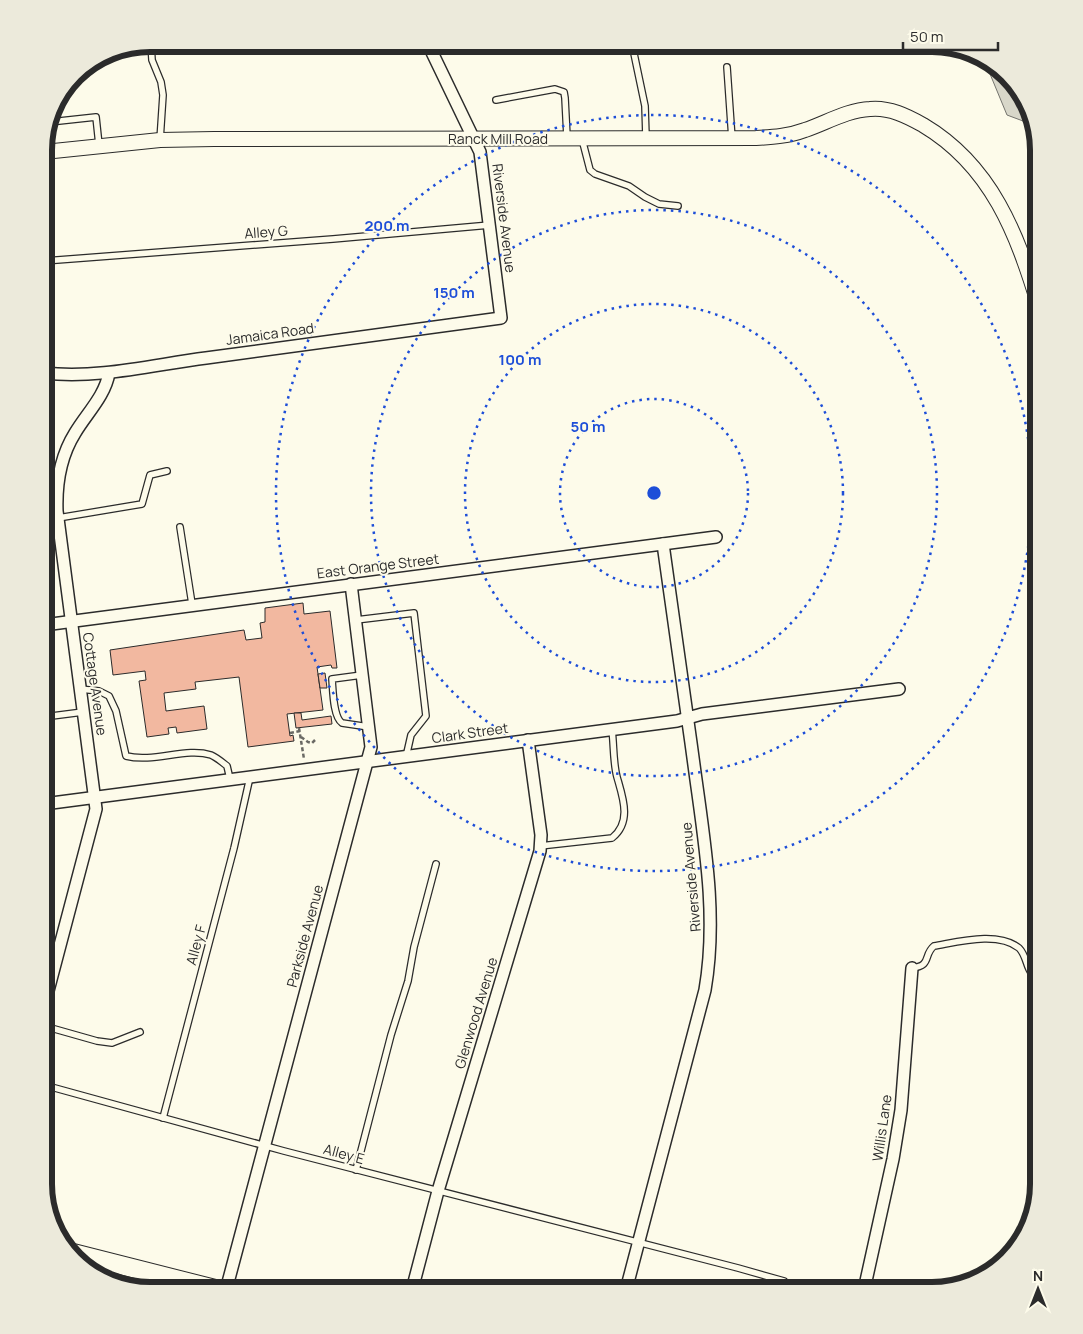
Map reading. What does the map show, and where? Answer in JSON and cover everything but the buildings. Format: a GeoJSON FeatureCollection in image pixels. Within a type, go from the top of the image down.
{"type":"FeatureCollection","features":[{"type":"Feature","properties":{"kind":"main road"},"geometry":{"type":"LineString","coordinates":[[85,1256],[187,1282]]}},
{"type":"Feature","properties":{"kind":"street","name":"Riverside Avenue"},"geometry":{"type":"LineString","coordinates":[[432,52],[480,152],[501,318]]}},
{"type":"Feature","properties":{"kind":"street","name":"Ranck Mill Road"},"geometry":{"type":"LineString","coordinates":[[53,151],[160,140],[756,138],[794,134],[853,111],[870,108],[884,109],[901,114],[941,137],[972,167],[1000,205],[1014,231],[1030,276]]}},
{"type":"Feature","properties":{"kind":"street","name":"Jamaica Road"},"geometry":{"type":"LineString","coordinates":[[53,374],[65,375],[109,372],[501,318]]}},
{"type":"Feature","properties":{"kind":"street","name":"Cottage Avenue"},"geometry":{"type":"LineString","coordinates":[[52,976],[96,813],[56,491],[62,461],[75,432],[101,396],[109,372]]}},
{"type":"Feature","properties":{"kind":"street","name":"East Orange Street"},"geometry":{"type":"LineString","coordinates":[[53,624],[716,537]]}},
{"type":"Feature","properties":{"kind":"street","name":"Riverside Avenue"},"geometry":{"type":"LineString","coordinates":[[628,1282],[705,990],[710,964],[711,902],[704,836],[663,544]]}},
{"type":"Feature","properties":{"kind":"street","name":"Parkside Avenue"},"geometry":{"type":"LineString","coordinates":[[228,1282],[371,747],[352,584]]}},
{"type":"Feature","properties":{"kind":"street","name":"Clark Street"},"geometry":{"type":"LineString","coordinates":[[52,803],[612,730],[677,721],[702,714],[899,689]]}},
{"type":"Feature","properties":{"kind":"street","name":"Glenwood Avenue"},"geometry":{"type":"LineString","coordinates":[[414,1282],[438,1191],[540,846],[541,835],[528,740]]}},
{"type":"Feature","properties":{"kind":"street","name":"Willis Lane"},"geometry":{"type":"LineString","coordinates":[[866,1282],[893,1159],[901,1110],[912,968]]}},
{"type":"Feature","properties":{"kind":"lane"},"geometry":{"type":"LineString","coordinates":[[152,52],[152,60],[161,82],[163,95],[160,140]]}},
{"type":"Feature","properties":{"kind":"lane"},"geometry":{"type":"LineString","coordinates":[[634,53],[645,106],[646,139]]}},
{"type":"Feature","properties":{"kind":"lane"},"geometry":{"type":"LineString","coordinates":[[727,67],[732,138]]}},
{"type":"Feature","properties":{"kind":"lane"},"geometry":{"type":"LineString","coordinates":[[496,100],[556,89],[564,92],[575,139],[590,170],[629,186],[659,204],[678,206]]}},
{"type":"Feature","properties":{"kind":"lane"},"geometry":{"type":"LineString","coordinates":[[57,121],[96,117],[99,146]]}},
{"type":"Feature","properties":{"kind":"lane","name":"Alley G"},"geometry":{"type":"LineString","coordinates":[[53,260],[490,225]]}},
{"type":"Feature","properties":{"kind":"lane"},"geometry":{"type":"LineString","coordinates":[[58,518],[142,504],[150,475],[167,471]]}},
{"type":"Feature","properties":{"kind":"lane"},"geometry":{"type":"LineString","coordinates":[[180,527],[192,604]]}},
{"type":"Feature","properties":{"kind":"lane"},"geometry":{"type":"LineString","coordinates":[[356,620],[414,613],[426,716],[411,736],[406,757]]}},
{"type":"Feature","properties":{"kind":"lane"},"geometry":{"type":"LineString","coordinates":[[362,676],[332,679],[336,716],[339,722],[368,727]]}},
{"type":"Feature","properties":{"kind":"lane"},"geometry":{"type":"LineString","coordinates":[[80,689],[99,691],[109,696],[116,710],[126,756],[139,759],[201,753],[213,756],[227,766],[230,780]]}},
{"type":"Feature","properties":{"kind":"lane"},"geometry":{"type":"LineString","coordinates":[[52,716],[83,712]]}},
{"type":"Feature","properties":{"kind":"lane"},"geometry":{"type":"LineString","coordinates":[[540,846],[612,838],[620,832],[626,809],[617,776],[612,730]]}},
{"type":"Feature","properties":{"kind":"lane","name":"Alley F"},"geometry":{"type":"LineString","coordinates":[[163,1118],[234,848],[250,777]]}},
{"type":"Feature","properties":{"kind":"lane"},"geometry":{"type":"LineString","coordinates":[[356,1170],[391,1035],[408,981],[414,947],[436,864]]}},
{"type":"Feature","properties":{"kind":"lane"},"geometry":{"type":"LineString","coordinates":[[912,968],[922,967],[934,946],[982,938],[1000,940],[1018,948],[1024,955],[1030,970]]}},
{"type":"Feature","properties":{"kind":"lane"},"geometry":{"type":"LineString","coordinates":[[52,1028],[97,1041],[112,1043],[140,1032]]}},
{"type":"Feature","properties":{"kind":"lane","name":"Alley E"},"geometry":{"type":"LineString","coordinates":[[52,1087],[356,1170],[784,1281]]}},
{"type":"Feature","properties":{"kind":"path"},"geometry":{"type":"LineString","coordinates":[[290,733],[300,730],[303,752]]}},
{"type":"Feature","properties":{"kind":"path"},"geometry":{"type":"LineString","coordinates":[[301,737],[312,743],[315,740]]}},
{"type":"Feature","properties":{"kind":"shaded area"},"geometry":{"type":"Polygon","coordinates":[[[989,71],[1014,96],[1026,122],[1007,115],[989,71]]]}}]}
